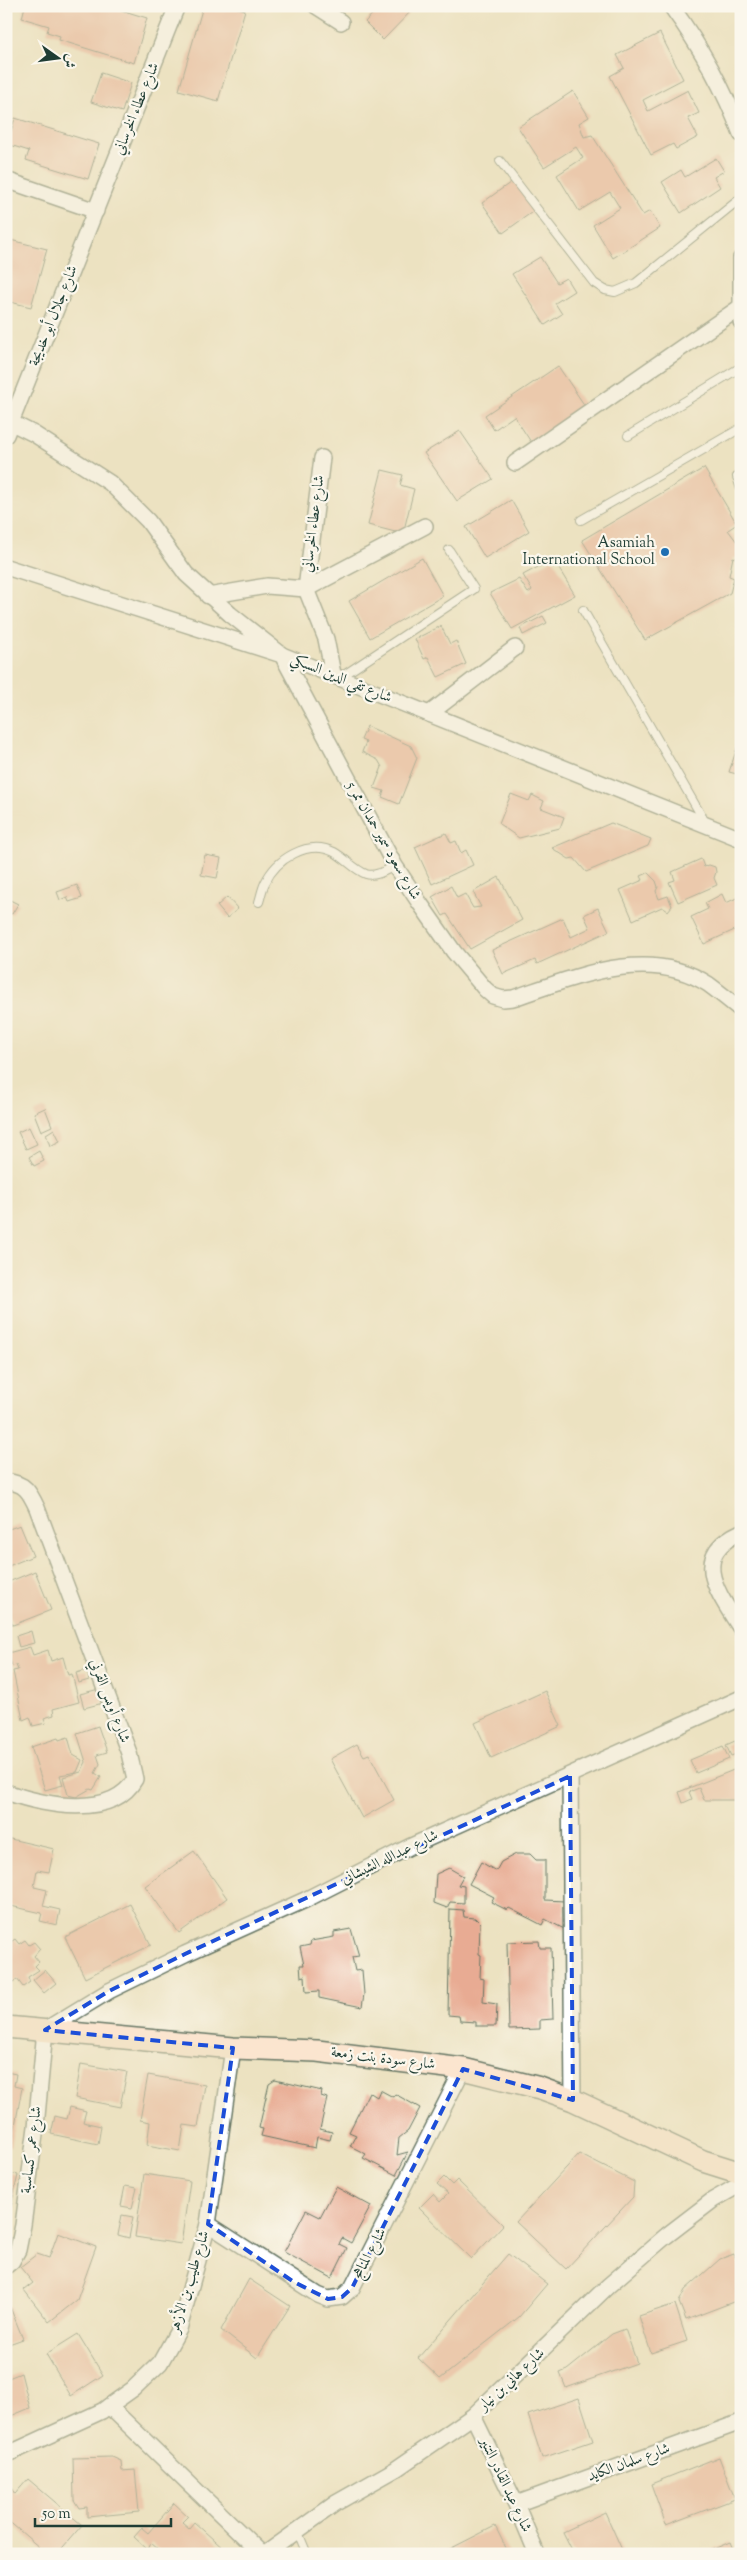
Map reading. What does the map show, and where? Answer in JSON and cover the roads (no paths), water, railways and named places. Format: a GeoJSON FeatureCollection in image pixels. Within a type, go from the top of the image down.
{"type":"FeatureCollection","features":[{"type":"Feature","properties":{"kind":"street","name":"شارع عطاء الخرساني"},"geometry":{"type":"LineString","coordinates":[[96,211],[177,6]]}},
{"type":"Feature","properties":{"kind":"street"},"geometry":{"type":"LineString","coordinates":[[316,6],[341,22]]}},
{"type":"Feature","properties":{"kind":"street"},"geometry":{"type":"LineString","coordinates":[[671,6],[714,73],[741,134]]}},
{"type":"Feature","properties":{"kind":"street"},"geometry":{"type":"LineString","coordinates":[[6,180],[96,211]]}},
{"type":"Feature","properties":{"kind":"street","name":"شارع جلال أبو خديجة"},"geometry":{"type":"LineString","coordinates":[[8,426],[96,211]]}},
{"type":"Feature","properties":{"kind":"street"},"geometry":{"type":"LineString","coordinates":[[515,463],[740,315],[741,258]]}},
{"type":"Feature","properties":{"kind":"street","name":"شارع تقي الدين السبكي"},"geometry":{"type":"LineString","coordinates":[[8,426],[110,483],[148,521],[186,574],[208,596],[282,655],[337,675],[429,714],[741,839]]}},
{"type":"Feature","properties":{"kind":"street","name":"شارع عطاء الخرساني"},"geometry":{"type":"LineString","coordinates":[[322,458],[306,589],[324,631],[337,675]]}},
{"type":"Feature","properties":{"kind":"street"},"geometry":{"type":"LineString","coordinates":[[306,589],[425,526]]}},
{"type":"Feature","properties":{"kind":"street"},"geometry":{"type":"LineString","coordinates":[[6,567],[282,655]]}},
{"type":"Feature","properties":{"kind":"street","name":"شارع عطاء الخرساني"},"geometry":{"type":"LineString","coordinates":[[208,596],[267,586],[306,589]]}},
{"type":"Feature","properties":{"kind":"street"},"geometry":{"type":"LineString","coordinates":[[429,714],[515,648]]}},
{"type":"Feature","properties":{"kind":"street","name":"شارع سعود سمير حمدان ممر 5"},"geometry":{"type":"LineString","coordinates":[[282,655],[395,866],[474,977],[493,996],[503,999],[513,998],[611,968],[650,966],[689,974],[707,984],[741,1010]]}},
{"type":"Feature","properties":{"kind":"street","name":"شارع أويس القرني"},"geometry":{"type":"LineString","coordinates":[[6,1482],[22,1484],[30,1493],[129,1753],[135,1779],[128,1791],[113,1800],[89,1804],[43,1804],[6,1792]]}},
{"type":"Feature","properties":{"kind":"street"},"geometry":{"type":"LineString","coordinates":[[741,1532],[726,1540],[714,1552],[711,1574],[718,1591],[741,1629]]}},
{"type":"Feature","properties":{"kind":"street","name":"شارع عبدالله الشيشاني"},"geometry":{"type":"LineString","coordinates":[[45,2030],[109,1991],[305,1900],[409,1847],[741,1698]]}},
{"type":"Feature","properties":{"kind":"street"},"geometry":{"type":"LineString","coordinates":[[570,1776],[573,2100]]}},
{"type":"Feature","properties":{"kind":"street","name":"شارع سودة بنت زمعة"},"geometry":{"type":"LineString","coordinates":[[6,2027],[233,2048],[317,2051],[463,2069],[540,2088],[573,2100],[703,2161],[741,2173]]}},
{"type":"Feature","properties":{"kind":"street","name":"شارع عمر كساسبة"},"geometry":{"type":"LineString","coordinates":[[6,2266],[12,2262],[18,2250],[23,2224],[36,2127],[45,2030]]}},
{"type":"Feature","properties":{"kind":"street","name":"شارع طليب بن الأزهر"},"geometry":{"type":"LineString","coordinates":[[6,2455],[109,2406],[133,2389],[160,2362],[179,2329],[208,2224],[233,2048]]}},
{"type":"Feature","properties":{"kind":"street","name":"شارع المناهج"},"geometry":{"type":"LineString","coordinates":[[208,2224],[318,2295],[328,2299],[342,2297],[352,2288],[386,2225],[463,2069]]}},
{"type":"Feature","properties":{"kind":"street","name":"شارع هاني بن نيار"},"geometry":{"type":"LineString","coordinates":[[263,2554],[336,2503],[396,2469],[473,2416],[608,2286],[666,2236],[713,2200],[741,2184]]}},
{"type":"Feature","properties":{"kind":"street"},"geometry":{"type":"LineString","coordinates":[[109,2406],[263,2554]]}},
{"type":"Feature","properties":{"kind":"street","name":"شارع عبد القادر التنير"},"geometry":{"type":"LineString","coordinates":[[473,2416],[516,2504],[537,2554]]}},
{"type":"Feature","properties":{"kind":"street","name":"شارع سلمان الكايد"},"geometry":{"type":"LineString","coordinates":[[516,2504],[741,2422]]}},
{"type":"Feature","properties":{"kind":"lane"},"geometry":{"type":"LineString","coordinates":[[500,161],[594,283],[615,292],[636,283],[741,198]]}},
{"type":"Feature","properties":{"kind":"lane"},"geometry":{"type":"LineString","coordinates":[[628,436],[741,367]]}},
{"type":"Feature","properties":{"kind":"lane"},"geometry":{"type":"LineString","coordinates":[[581,520],[741,428]]}},
{"type":"Feature","properties":{"kind":"lane"},"geometry":{"type":"LineString","coordinates":[[741,475],[737,477],[741,489]]}},
{"type":"Feature","properties":{"kind":"lane"},"geometry":{"type":"LineString","coordinates":[[337,675],[474,589],[449,550]]}},
{"type":"Feature","properties":{"kind":"lane"},"geometry":{"type":"LineString","coordinates":[[583,610],[707,826]]}},
{"type":"Feature","properties":{"kind":"lane"},"geometry":{"type":"LineString","coordinates":[[259,902],[265,882],[292,853],[311,848],[332,851],[367,874],[381,874],[395,866]]}},
{"type":"Feature","properties":{"kind":"lane"},"geometry":{"type":"LineString","coordinates":[[297,2530],[307,2554]]}},
{"type":"Feature","properties":{"kind":"place","name":"Asamiah International School"},"geometry":{"type":"Point","coordinates":[665,552]}}]}
